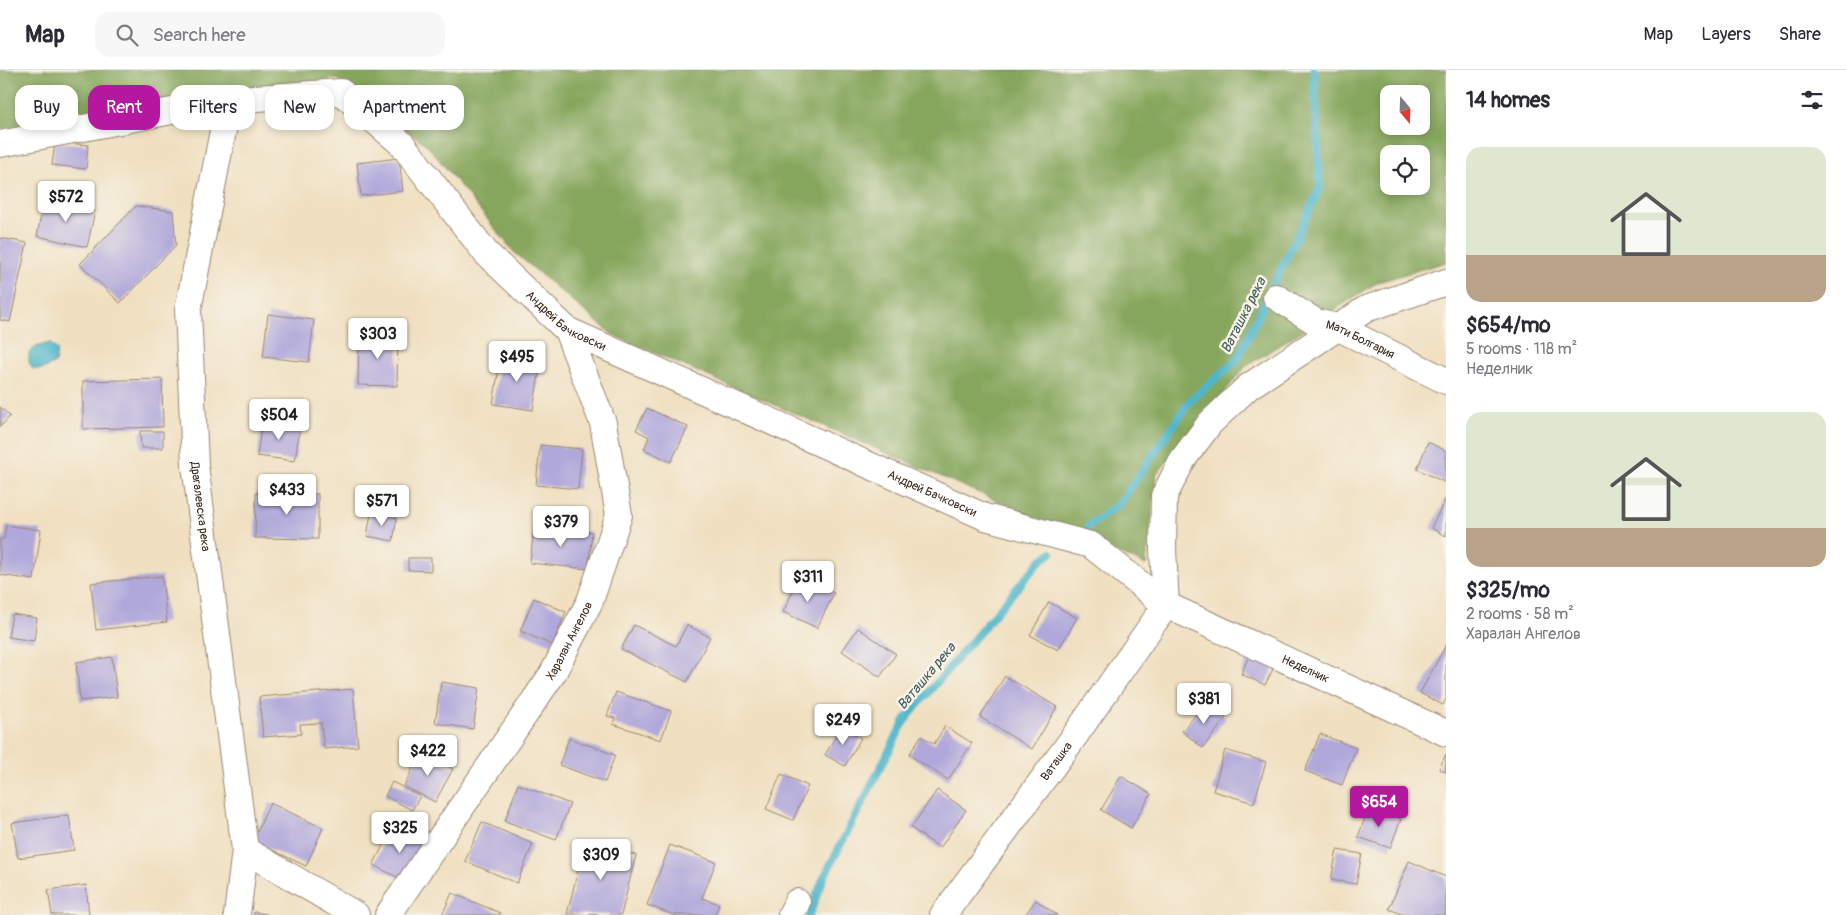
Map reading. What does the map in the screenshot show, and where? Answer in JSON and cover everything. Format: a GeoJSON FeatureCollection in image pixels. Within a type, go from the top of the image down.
{"type":"FeatureCollection","features":[{"type":"Feature","properties":{"kind":"street","name":"Андрей Бачковски"},"geometry":{"type":"LineString","coordinates":[[255,98],[341,92],[402,144],[486,253],[567,330],[985,517],[1091,545],[1166,605]]}},
{"type":"Feature","properties":{"kind":"street","name":"Андрей Бачковски"},"geometry":{"type":"LineString","coordinates":[[0,144],[170,111]]}},
{"type":"Feature","properties":{"kind":"street","name":"Драгалевска река"},"geometry":{"type":"LineString","coordinates":[[223,130],[188,310],[195,465],[245,850],[237,915]]}},
{"type":"Feature","properties":{"kind":"street"},"geometry":{"type":"LineString","coordinates":[[1166,605],[1163,549],[1164,496],[1183,459],[1210,423],[1248,387],[1366,309],[1446,282]]}},
{"type":"Feature","properties":{"kind":"street","name":"Мати Болгария"},"geometry":{"type":"LineString","coordinates":[[1276,297],[1316,322],[1337,328],[1446,381]]}},
{"type":"Feature","properties":{"kind":"street","name":"Харалан Ангелов"},"geometry":{"type":"LineString","coordinates":[[388,915],[553,673],[590,601],[619,514],[603,424],[567,330]]}},
{"type":"Feature","properties":{"kind":"street","name":"Неделник"},"geometry":{"type":"LineString","coordinates":[[1166,605],[1446,733]]}},
{"type":"Feature","properties":{"kind":"street","name":"Ваташка"},"geometry":{"type":"LineString","coordinates":[[944,915],[1069,744],[1166,605]]}},
{"type":"Feature","properties":{"kind":"street"},"geometry":{"type":"LineString","coordinates":[[245,850],[356,915]]}},
{"type":"Feature","properties":{"kind":"green space"},"geometry":{"type":"Polygon","coordinates":[[[0,70],[1446,70],[1446,262],[1378,282],[1245,367],[1156,475],[1146,565],[613,335],[514,252],[427,145],[407,130],[464,130],[464,85],[345,85],[337,79],[255,86],[170,85],[170,100],[160,102],[160,85],[88,85],[88,114],[78,116],[78,85],[15,85],[15,126],[0,129],[0,70]]]}},
{"type":"Feature","properties":{"kind":"water"},"geometry":{"type":"Polygon","coordinates":[[[50,343],[57,350],[55,363],[43,369],[33,369],[29,362],[29,353],[36,347],[50,343]]]}},
{"type":"Feature","properties":{"kind":"building"},"geometry":{"type":"Polygon","coordinates":[[[55,142],[88,145],[86,169],[52,165],[55,142]]]}},
{"type":"Feature","properties":{"kind":"building"},"geometry":{"type":"Polygon","coordinates":[[[399,158],[403,191],[361,196],[357,163],[399,158]]]}},
{"type":"Feature","properties":{"kind":"building"},"geometry":{"type":"Polygon","coordinates":[[[44,200],[95,211],[87,247],[37,236],[44,200]]]}},
{"type":"Feature","properties":{"kind":"building"},"geometry":{"type":"Polygon","coordinates":[[[136,206],[173,211],[176,245],[120,303],[80,264],[136,206]]]}},
{"type":"Feature","properties":{"kind":"building"},"geometry":{"type":"Polygon","coordinates":[[[0,238],[27,243],[10,322],[0,320],[0,238]]]}},
{"type":"Feature","properties":{"kind":"building"},"geometry":{"type":"Polygon","coordinates":[[[268,314],[314,320],[309,362],[263,357],[268,314]]]}},
{"type":"Feature","properties":{"kind":"building"},"geometry":{"type":"Polygon","coordinates":[[[359,334],[398,335],[397,386],[358,385],[359,334]]]}},
{"type":"Feature","properties":{"kind":"building"},"geometry":{"type":"Polygon","coordinates":[[[501,356],[541,362],[533,410],[493,404],[501,356]]]}},
{"type":"Feature","properties":{"kind":"building"},"geometry":{"type":"Polygon","coordinates":[[[162,379],[163,427],[83,429],[83,381],[162,379]]]}},
{"type":"Feature","properties":{"kind":"building"},"geometry":{"type":"Polygon","coordinates":[[[0,407],[10,416],[0,427],[0,407]]]}},
{"type":"Feature","properties":{"kind":"building"},"geometry":{"type":"Polygon","coordinates":[[[647,408],[688,427],[671,462],[644,449],[649,437],[636,430],[647,408]]]}},
{"type":"Feature","properties":{"kind":"building"},"geometry":{"type":"Polygon","coordinates":[[[262,421],[300,426],[295,461],[257,456],[262,421]]]}},
{"type":"Feature","properties":{"kind":"building"},"geometry":{"type":"Polygon","coordinates":[[[140,431],[163,431],[163,448],[141,448],[140,431]]]}},
{"type":"Feature","properties":{"kind":"building"},"geometry":{"type":"Polygon","coordinates":[[[1428,442],[1446,451],[1446,483],[1417,469],[1428,442]]]}},
{"type":"Feature","properties":{"kind":"building"},"geometry":{"type":"Polygon","coordinates":[[[540,445],[582,449],[578,489],[536,485],[540,445]]]}},
{"type":"Feature","properties":{"kind":"building"},"geometry":{"type":"Polygon","coordinates":[[[256,493],[318,494],[318,539],[255,538],[256,493]]]}},
{"type":"Feature","properties":{"kind":"building"},"geometry":{"type":"Polygon","coordinates":[[[1446,498],[1446,536],[1431,528],[1446,498]]]}},
{"type":"Feature","properties":{"kind":"building"},"geometry":{"type":"Polygon","coordinates":[[[371,514],[397,518],[393,541],[367,536],[371,514]]]}},
{"type":"Feature","properties":{"kind":"building"},"geometry":{"type":"Polygon","coordinates":[[[6,525],[41,530],[34,580],[0,575],[0,539],[4,539],[6,525]]]}},
{"type":"Feature","properties":{"kind":"building"},"geometry":{"type":"Polygon","coordinates":[[[534,526],[592,532],[588,569],[530,563],[534,526]]]}},
{"type":"Feature","properties":{"kind":"building"},"geometry":{"type":"Polygon","coordinates":[[[408,558],[431,558],[431,571],[408,570],[408,558]]]}},
{"type":"Feature","properties":{"kind":"building"},"geometry":{"type":"Polygon","coordinates":[[[162,576],[167,622],[96,630],[91,583],[162,576]]]}},
{"type":"Feature","properties":{"kind":"building"},"geometry":{"type":"Polygon","coordinates":[[[800,577],[834,593],[817,628],[783,612],[800,577]]]}},
{"type":"Feature","properties":{"kind":"building"},"geometry":{"type":"Polygon","coordinates":[[[534,598],[566,612],[552,645],[520,631],[534,598]]]}},
{"type":"Feature","properties":{"kind":"building"},"geometry":{"type":"Polygon","coordinates":[[[1049,602],[1077,618],[1058,650],[1030,635],[1049,602]]]}},
{"type":"Feature","properties":{"kind":"building"},"geometry":{"type":"Polygon","coordinates":[[[12,614],[37,618],[34,641],[8,637],[12,614]]]}},
{"type":"Feature","properties":{"kind":"building"},"geometry":{"type":"Polygon","coordinates":[[[634,625],[676,646],[687,625],[710,637],[687,682],[621,649],[634,625]]]}},
{"type":"Feature","properties":{"kind":"building"},"geometry":{"type":"Polygon","coordinates":[[[858,628],[896,654],[880,677],[842,651],[858,628]]]}},
{"type":"Feature","properties":{"kind":"building"},"geometry":{"type":"Polygon","coordinates":[[[1446,645],[1446,699],[1443,705],[1420,693],[1446,645]]]}},
{"type":"Feature","properties":{"kind":"building"},"geometry":{"type":"Polygon","coordinates":[[[1253,647],[1278,659],[1265,685],[1241,674],[1253,647]]]}},
{"type":"Feature","properties":{"kind":"building"},"geometry":{"type":"Polygon","coordinates":[[[112,657],[117,697],[80,701],[76,662],[112,657]]]}},
{"type":"Feature","properties":{"kind":"building"},"geometry":{"type":"Polygon","coordinates":[[[1005,676],[1057,707],[1032,749],[980,717],[1005,676]]]}},
{"type":"Feature","properties":{"kind":"building"},"geometry":{"type":"Polygon","coordinates":[[[441,682],[479,688],[473,729],[435,723],[441,682]]]}},
{"type":"Feature","properties":{"kind":"building"},"geometry":{"type":"Polygon","coordinates":[[[353,689],[358,746],[324,749],[321,723],[300,724],[301,734],[263,737],[259,697],[353,689]]]}},
{"type":"Feature","properties":{"kind":"building"},"geometry":{"type":"Polygon","coordinates":[[[616,692],[671,711],[661,740],[613,724],[615,718],[607,716],[616,692]]]}},
{"type":"Feature","properties":{"kind":"building"},"geometry":{"type":"Polygon","coordinates":[[[1206,702],[1226,718],[1203,748],[1182,731],[1206,702]]]}},
{"type":"Feature","properties":{"kind":"building"},"geometry":{"type":"Polygon","coordinates":[[[945,726],[972,743],[948,780],[909,755],[921,736],[934,744],[945,726]]]}},
{"type":"Feature","properties":{"kind":"building"},"geometry":{"type":"Polygon","coordinates":[[[841,727],[861,738],[845,766],[825,755],[841,727]]]}},
{"type":"Feature","properties":{"kind":"building"},"geometry":{"type":"Polygon","coordinates":[[[1320,734],[1356,748],[1342,785],[1305,771],[1320,734]]]}},
{"type":"Feature","properties":{"kind":"building"},"geometry":{"type":"Polygon","coordinates":[[[569,738],[615,755],[605,782],[559,765],[569,738]]]}},
{"type":"Feature","properties":{"kind":"building"},"geometry":{"type":"Polygon","coordinates":[[[1225,750],[1266,762],[1254,803],[1213,791],[1225,750]]]}},
{"type":"Feature","properties":{"kind":"building"},"geometry":{"type":"Polygon","coordinates":[[[421,752],[453,769],[435,802],[404,786],[421,752]]]}},
{"type":"Feature","properties":{"kind":"building"},"geometry":{"type":"Polygon","coordinates":[[[1446,754],[1446,772],[1439,769],[1446,754]]]}},
{"type":"Feature","properties":{"kind":"building"},"geometry":{"type":"Polygon","coordinates":[[[781,774],[808,786],[793,820],[766,809],[781,774]]]}},
{"type":"Feature","properties":{"kind":"building"},"geometry":{"type":"Polygon","coordinates":[[[1121,776],[1151,794],[1131,828],[1101,810],[1121,776]]]}},
{"type":"Feature","properties":{"kind":"building"},"geometry":{"type":"Polygon","coordinates":[[[392,782],[420,796],[412,810],[385,796],[392,782]]]}},
{"type":"Feature","properties":{"kind":"building"},"geometry":{"type":"Polygon","coordinates":[[[518,784],[570,804],[556,840],[505,821],[518,784]]]}},
{"type":"Feature","properties":{"kind":"building"},"geometry":{"type":"Polygon","coordinates":[[[937,790],[966,810],[940,848],[911,828],[937,790]]]}},
{"type":"Feature","properties":{"kind":"building"},"geometry":{"type":"Polygon","coordinates":[[[270,803],[323,828],[306,866],[253,841],[270,803]]]}},
{"type":"Feature","properties":{"kind":"building"},"geometry":{"type":"Polygon","coordinates":[[[1369,807],[1401,819],[1390,848],[1358,837],[1369,807]]]}},
{"type":"Feature","properties":{"kind":"building"},"geometry":{"type":"Polygon","coordinates":[[[69,815],[74,850],[18,858],[12,823],[69,815]]]}},
{"type":"Feature","properties":{"kind":"building"},"geometry":{"type":"Polygon","coordinates":[[[482,822],[533,844],[517,883],[465,861],[482,822]]]}},
{"type":"Feature","properties":{"kind":"building"},"geometry":{"type":"Polygon","coordinates":[[[393,827],[427,844],[407,882],[373,865],[393,827]]]}},
{"type":"Feature","properties":{"kind":"building"},"geometry":{"type":"Polygon","coordinates":[[[585,842],[636,855],[621,915],[567,914],[585,842]]]}},
{"type":"Feature","properties":{"kind":"building"},"geometry":{"type":"Polygon","coordinates":[[[670,845],[716,862],[702,898],[719,904],[715,915],[674,915],[647,905],[670,845]]]}},
{"type":"Feature","properties":{"kind":"building"},"geometry":{"type":"Polygon","coordinates":[[[1337,850],[1362,854],[1356,884],[1331,880],[1337,850]]]}},
{"type":"Feature","properties":{"kind":"building"},"geometry":{"type":"Polygon","coordinates":[[[1409,861],[1446,877],[1446,915],[1404,915],[1389,909],[1409,861]]]}},
{"type":"Feature","properties":{"kind":"building"},"geometry":{"type":"Polygon","coordinates":[[[86,885],[89,915],[52,915],[48,890],[86,885]]]}},
{"type":"Feature","properties":{"kind":"building"},"geometry":{"type":"Polygon","coordinates":[[[452,893],[500,913],[499,915],[442,915],[452,893]]]}},
{"type":"Feature","properties":{"kind":"building"},"geometry":{"type":"Polygon","coordinates":[[[1036,900],[1057,915],[1025,915],[1036,900]]]}},
{"type":"Feature","properties":{"kind":"building"},"geometry":{"type":"Polygon","coordinates":[[[254,912],[267,914],[267,915],[254,915],[254,912]]]}},
{"type":"Feature","properties":{"kind":"waterway","name":"Ваташка река"},"geometry":{"type":"LineString","coordinates":[[1089,526],[1120,503],[1190,401],[1237,360],[1320,188],[1314,70]]}},
{"type":"Feature","properties":{"kind":"waterway","name":"Ваташка река"},"geometry":{"type":"LineString","coordinates":[[809,915],[824,877],[905,720],[1040,561],[1051,553]]}}]}
